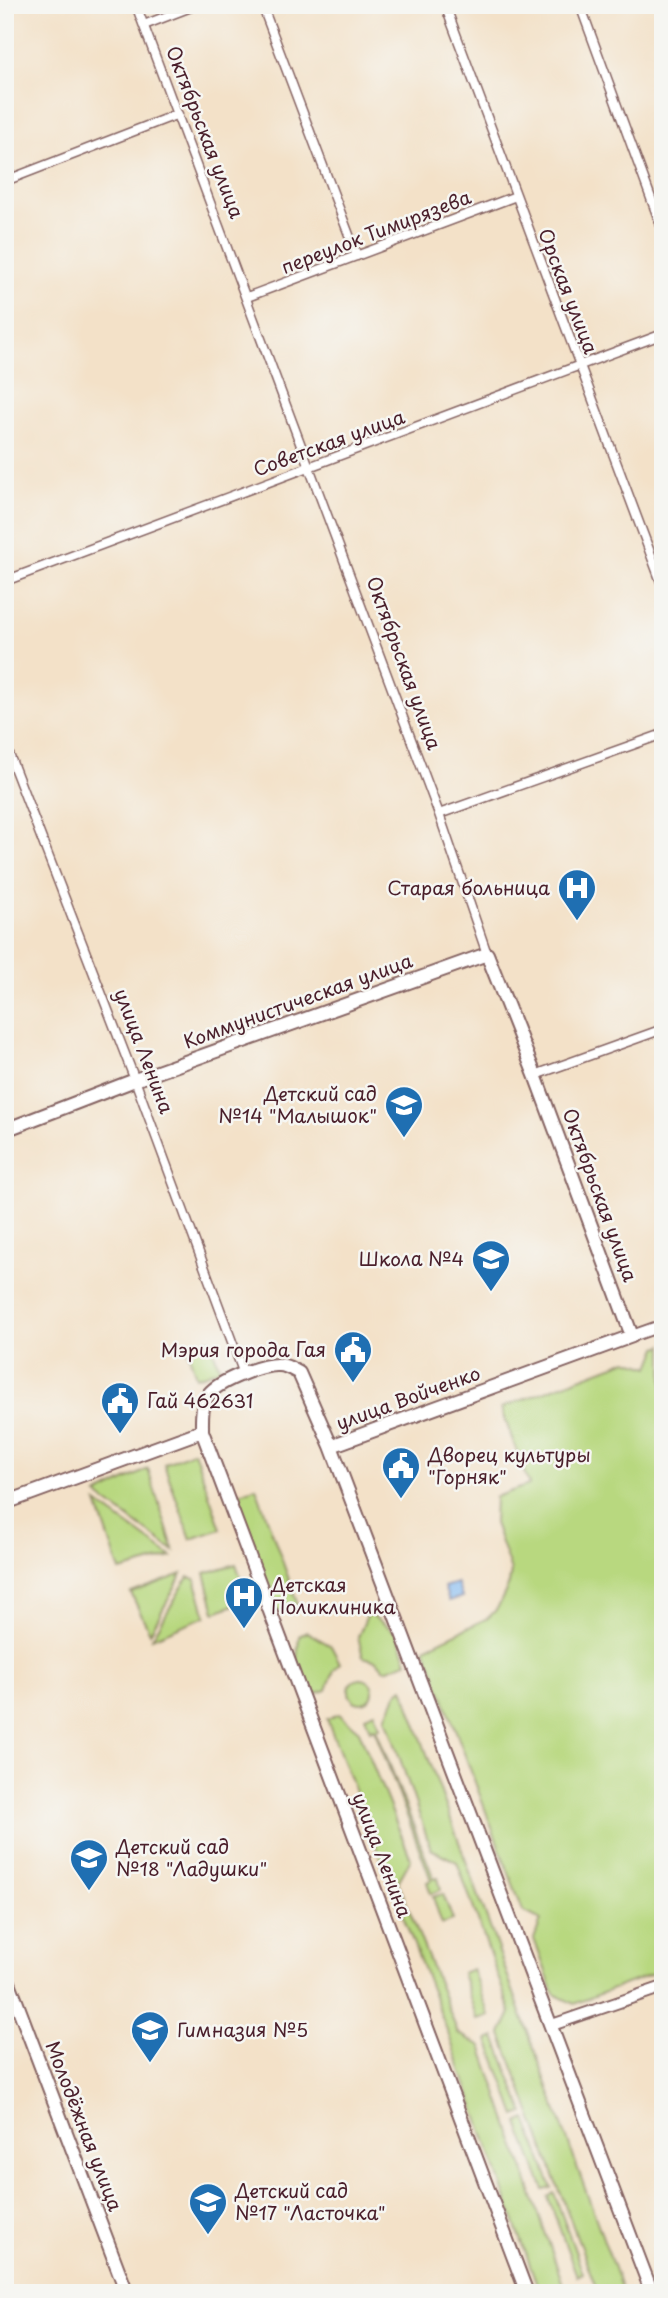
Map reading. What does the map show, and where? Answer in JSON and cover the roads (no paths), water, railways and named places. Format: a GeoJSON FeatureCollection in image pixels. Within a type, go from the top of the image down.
{"type":"FeatureCollection","features":[{"type":"Feature","properties":{"kind":"main road","name":"Коммунистическая улица"},"geometry":{"type":"LineString","coordinates":[[5,1130],[135,1080],[487,954]]}},
{"type":"Feature","properties":{"kind":"main road","name":"Октябрьская улица"},"geometry":{"type":"LineString","coordinates":[[487,954],[536,1075],[632,1336]]}},
{"type":"Feature","properties":{"kind":"main road","name":"улица Войченко"},"geometry":{"type":"LineString","coordinates":[[202,1431],[201,1414],[209,1394],[216,1387],[244,1374],[277,1365],[299,1373],[331,1446],[632,1336]]}},
{"type":"Feature","properties":{"kind":"main road"},"geometry":{"type":"LineString","coordinates":[[5,1503],[202,1431]]}},
{"type":"Feature","properties":{"kind":"main road","name":"улица Ленина"},"geometry":{"type":"LineString","coordinates":[[202,1431],[527,2293]]}},
{"type":"Feature","properties":{"kind":"main road"},"geometry":{"type":"LineString","coordinates":[[331,1446],[652,2293]]}},
{"type":"Feature","properties":{"kind":"main road","name":"Молодёжная улица"},"geometry":{"type":"LineString","coordinates":[[5,1972],[127,2293]]}},
{"type":"Feature","properties":{"kind":"street","name":"Октябрьская улица"},"geometry":{"type":"LineString","coordinates":[[136,5],[439,814],[487,954]]}},
{"type":"Feature","properties":{"kind":"street"},"geometry":{"type":"LineString","coordinates":[[144,25],[196,5]]}},
{"type":"Feature","properties":{"kind":"street"},"geometry":{"type":"LineString","coordinates":[[262,5],[357,256]]}},
{"type":"Feature","properties":{"kind":"street","name":"Орская улица"},"geometry":{"type":"LineString","coordinates":[[445,5],[663,587]]}},
{"type":"Feature","properties":{"kind":"street"},"geometry":{"type":"LineString","coordinates":[[580,5],[663,231]]}},
{"type":"Feature","properties":{"kind":"street"},"geometry":{"type":"LineString","coordinates":[[5,181],[178,114]]}},
{"type":"Feature","properties":{"kind":"street","name":"переулок Тимирязева"},"geometry":{"type":"LineString","coordinates":[[247,297],[516,196]]}},
{"type":"Feature","properties":{"kind":"street","name":"Советская улица"},"geometry":{"type":"LineString","coordinates":[[5,581],[663,334]]}},
{"type":"Feature","properties":{"kind":"street"},"geometry":{"type":"LineString","coordinates":[[439,814],[663,734]]}},
{"type":"Feature","properties":{"kind":"street","name":"улица Ленина"},"geometry":{"type":"LineString","coordinates":[[5,744],[135,1080],[244,1374]]}},
{"type":"Feature","properties":{"kind":"street"},"geometry":{"type":"LineString","coordinates":[[536,1075],[663,1029]]}},
{"type":"Feature","properties":{"kind":"street","name":"улица Войченко"},"geometry":{"type":"LineString","coordinates":[[632,1336],[663,1325]]}},
{"type":"Feature","properties":{"kind":"street"},"geometry":{"type":"LineString","coordinates":[[552,2025],[663,1987]]}},
{"type":"Feature","properties":{"kind":"water"},"geometry":{"type":"Polygon","coordinates":[[[457,1583],[462,1597],[449,1601],[444,1587],[457,1583]]]}},
{"type":"Feature","properties":{"kind":"place","name":"Старая больница"},"geometry":{"type":"Point","coordinates":[577,922]}},
{"type":"Feature","properties":{"kind":"place","name":"Детский сад №14 \"Малышок\""},"geometry":{"type":"Point","coordinates":[404,1139]}},
{"type":"Feature","properties":{"kind":"place","name":"Школа №4"},"geometry":{"type":"Point","coordinates":[491,1293]}},
{"type":"Feature","properties":{"kind":"place","name":"Мэрия города Гая"},"geometry":{"type":"Point","coordinates":[353,1384]}},
{"type":"Feature","properties":{"kind":"place","name":"Гай 462631"},"geometry":{"type":"Point","coordinates":[120,1435]}},
{"type":"Feature","properties":{"kind":"place","name":"Дворец культуры \"Горняк\""},"geometry":{"type":"Point","coordinates":[401,1500]}},
{"type":"Feature","properties":{"kind":"place","name":"Детская Поликлиника"},"geometry":{"type":"Point","coordinates":[244,1630]}},
{"type":"Feature","properties":{"kind":"place","name":"Детский сад №18 \"Ладушки\""},"geometry":{"type":"Point","coordinates":[89,1892]}},
{"type":"Feature","properties":{"kind":"place","name":"Гимназия №5"},"geometry":{"type":"Point","coordinates":[150,2064]}},
{"type":"Feature","properties":{"kind":"place","name":"Детский сад №17 \"Ласточка\""},"geometry":{"type":"Point","coordinates":[208,2236]}}]}
